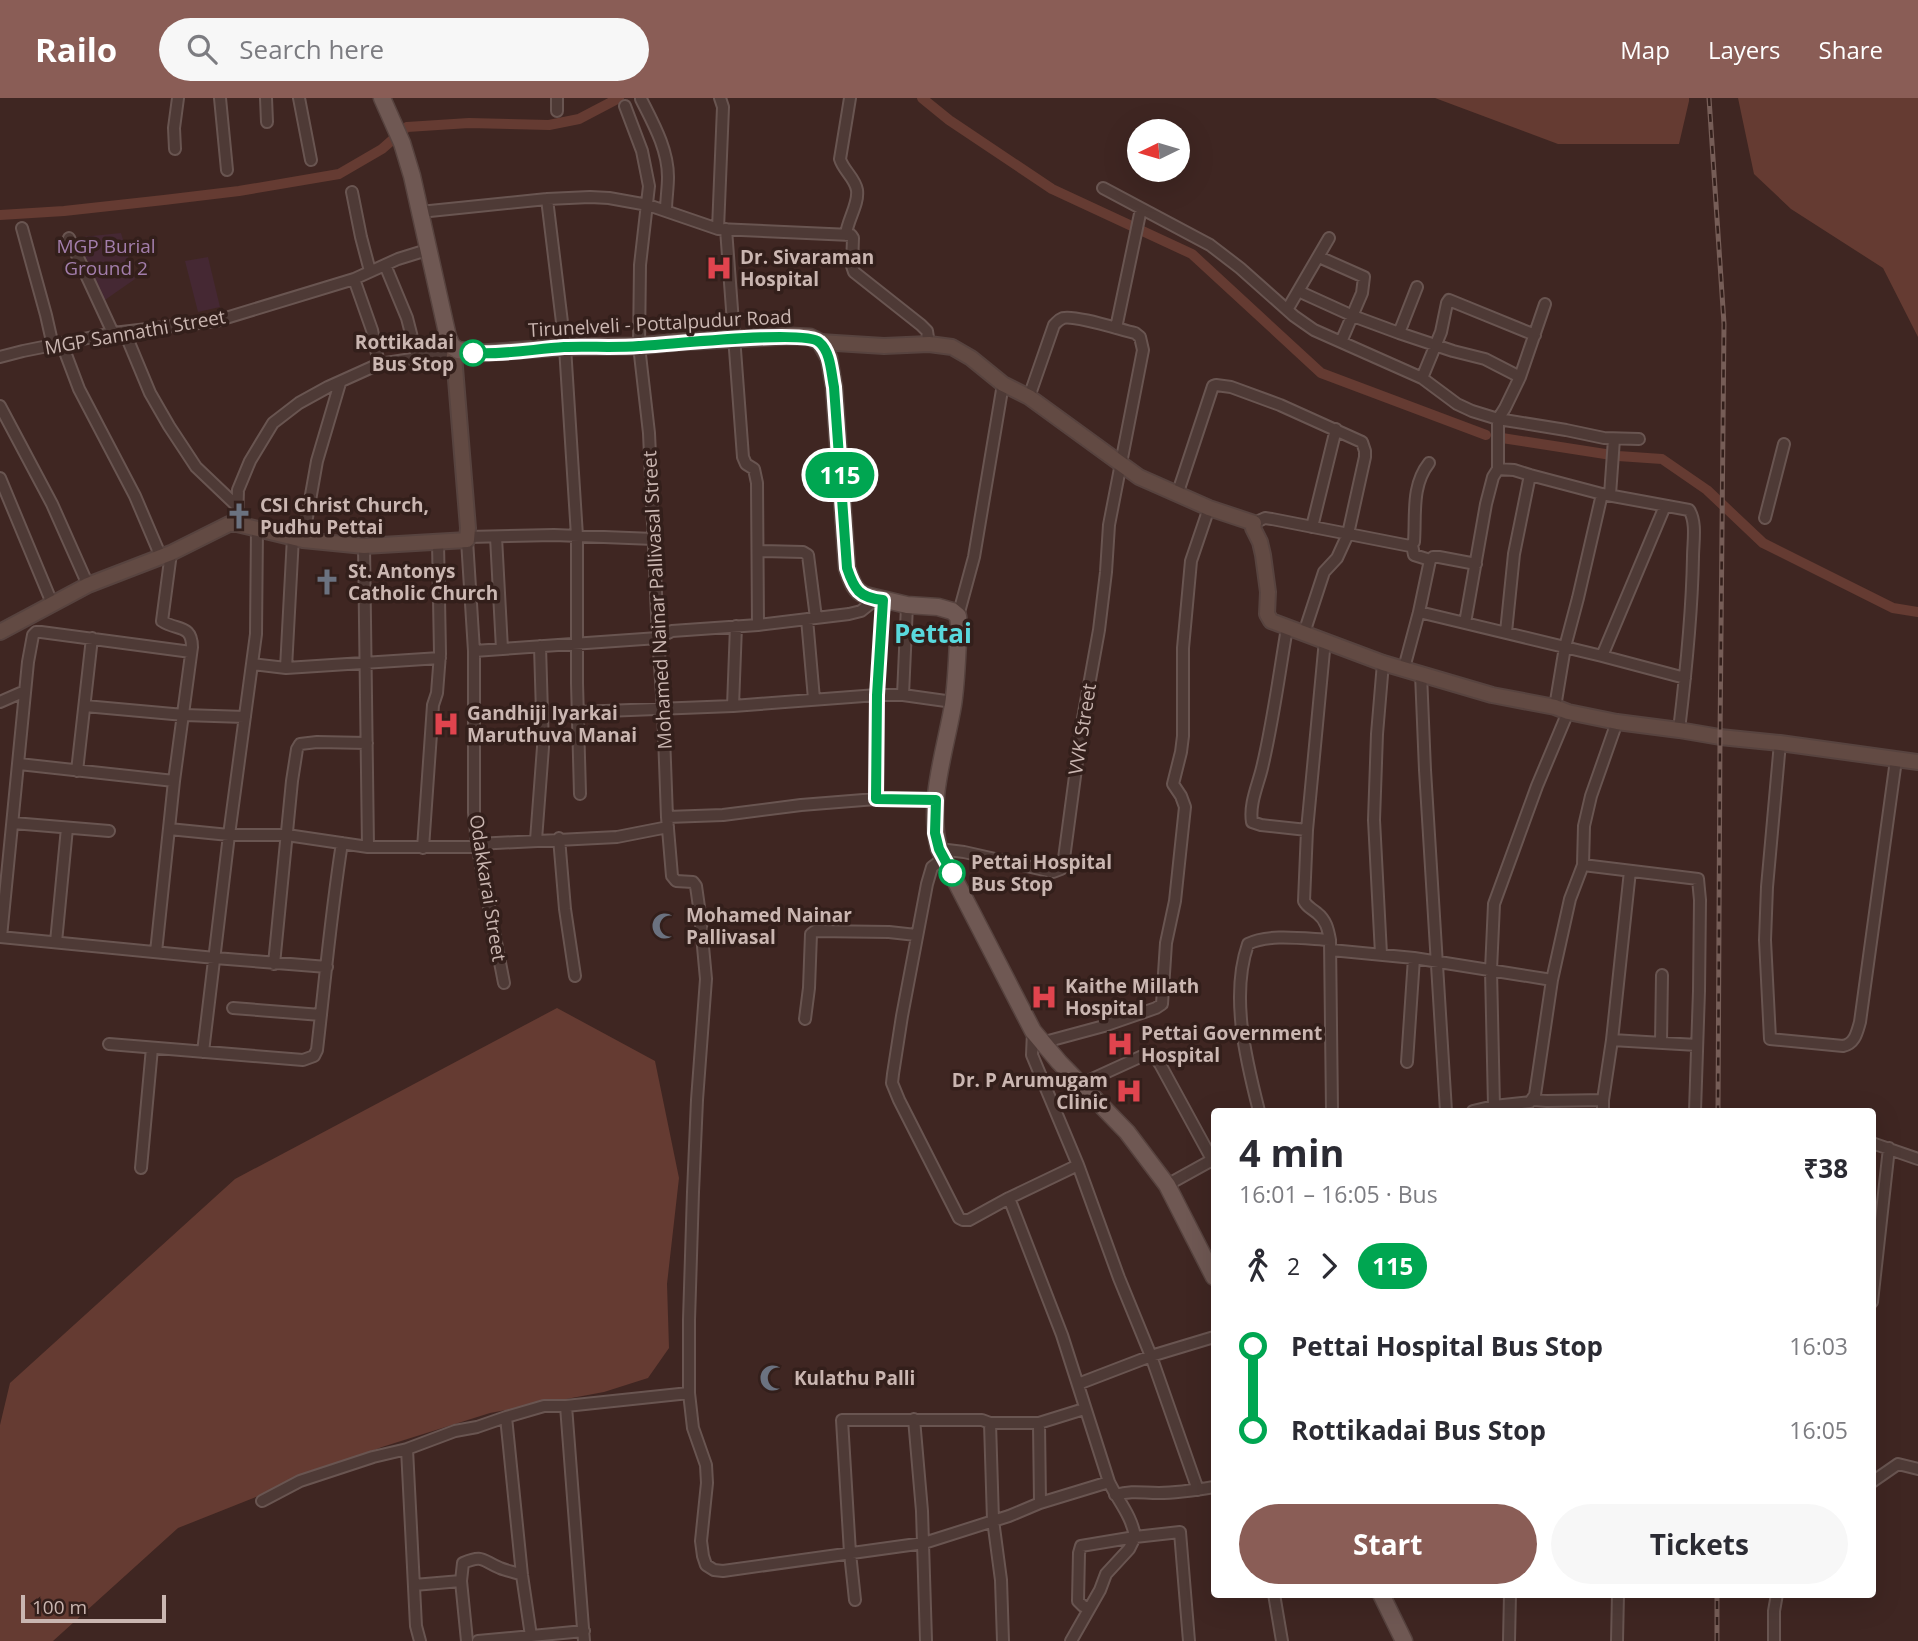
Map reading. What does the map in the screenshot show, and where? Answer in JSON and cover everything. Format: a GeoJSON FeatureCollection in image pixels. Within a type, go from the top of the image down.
{"type":"FeatureCollection","features":[{"type":"Feature","properties":{"kind":"main road"},"geometry":{"type":"LineString","coordinates":[[382,98],[402,143],[448,337],[454,347]]}},
{"type":"Feature","properties":{"kind":"main road","name":"Tirunelveli - Pottalpudur Road"},"geometry":{"type":"LineString","coordinates":[[454,347],[481,354],[565,347],[639,346],[790,336],[810,337],[820,342]]}},
{"type":"Feature","properties":{"kind":"main road"},"geometry":{"type":"LineString","coordinates":[[820,342],[829,358],[834,387],[847,568],[852,582],[859,593],[907,605],[938,607],[952,611],[958,617],[953,702],[936,800],[935,833],[942,853],[1037,1037],[1127,1132],[1167,1185],[1211,1271]]}},
{"type":"Feature","properties":{"kind":"main road"},"geometry":{"type":"LineString","coordinates":[[1383,1598],[1404,1641]]}},
{"type":"Feature","properties":{"kind":"street"},"geometry":{"type":"LineString","coordinates":[[175,149],[174,128],[178,98]]}},
{"type":"Feature","properties":{"kind":"street"},"geometry":{"type":"LineString","coordinates":[[220,98],[227,170]]}},
{"type":"Feature","properties":{"kind":"street"},"geometry":{"type":"LineString","coordinates":[[266,98],[267,122]]}},
{"type":"Feature","properties":{"kind":"street"},"geometry":{"type":"LineString","coordinates":[[299,98],[311,160]]}},
{"type":"Feature","properties":{"kind":"street"},"geometry":{"type":"LineString","coordinates":[[557,98],[557,111]]}},
{"type":"Feature","properties":{"kind":"street"},"geometry":{"type":"LineString","coordinates":[[846,235],[857,193],[856,186],[840,159],[850,98]]}},
{"type":"Feature","properties":{"kind":"street"},"geometry":{"type":"LineString","coordinates":[[641,99],[659,136],[666,159],[666,211]]}},
{"type":"Feature","properties":{"kind":"street"},"geometry":{"type":"LineString","coordinates":[[724,101],[722,229],[743,457],[756,473],[758,625]]}},
{"type":"Feature","properties":{"kind":"street","name":"Mohamed Nainar Pallivasal Street"},"geometry":{"type":"LineString","coordinates":[[625,106],[645,163],[649,186],[640,265],[639,346],[649,433],[657,638],[672,876],[676,881],[693,882],[696,886],[706,979],[697,1100],[689,1393]]}},
{"type":"Feature","properties":{"kind":"street"},"geometry":{"type":"LineString","coordinates":[[1103,188],[1210,245],[1314,330],[1422,378],[1457,404],[1498,419],[1614,443],[1639,439]]}},
{"type":"Feature","properties":{"kind":"street"},"geometry":{"type":"LineString","coordinates":[[352,192],[370,271]]}},
{"type":"Feature","properties":{"kind":"street"},"geometry":{"type":"LineString","coordinates":[[420,212],[569,197],[609,198],[648,205],[722,229],[851,235],[854,272],[921,325],[927,331],[929,344]]}},
{"type":"Feature","properties":{"kind":"street"},"geometry":{"type":"LineString","coordinates":[[547,199],[565,347],[577,536],[580,794]]}},
{"type":"Feature","properties":{"kind":"street"},"geometry":{"type":"LineString","coordinates":[[1116,328],[1141,209]]}},
{"type":"Feature","properties":{"kind":"street"},"geometry":{"type":"LineString","coordinates":[[22,228],[46,315],[58,345],[166,555],[169,574],[162,618],[164,624],[186,630],[192,640],[156,952]]}},
{"type":"Feature","properties":{"kind":"street"},"geometry":{"type":"LineString","coordinates":[[69,238],[113,333]]}},
{"type":"Feature","properties":{"kind":"street"},"geometry":{"type":"LineString","coordinates":[[1287,310],[1329,238]]}},
{"type":"Feature","properties":{"kind":"street","name":"MGP Sannathi Street"},"geometry":{"type":"LineString","coordinates":[[0,357],[113,333],[215,321],[354,279],[427,250]]}},
{"type":"Feature","properties":{"kind":"street"},"geometry":{"type":"LineString","coordinates":[[1318,257],[1364,277],[1364,288],[1341,342]]}},
{"type":"Feature","properties":{"kind":"street"},"geometry":{"type":"LineString","coordinates":[[385,265],[407,318],[417,357]]}},
{"type":"Feature","properties":{"kind":"street"},"geometry":{"type":"LineString","coordinates":[[354,279],[372,330],[379,364]]}},
{"type":"Feature","properties":{"kind":"street"},"geometry":{"type":"LineString","coordinates":[[1399,333],[1417,287]]}},
{"type":"Feature","properties":{"kind":"street"},"geometry":{"type":"LineString","coordinates":[[1298,291],[1399,333],[1485,359],[1520,377]]}},
{"type":"Feature","properties":{"kind":"street"},"geometry":{"type":"LineString","coordinates":[[1422,378],[1436,346],[1449,300],[1535,335]]}},
{"type":"Feature","properties":{"kind":"street"},"geometry":{"type":"LineString","coordinates":[[1465,623],[1486,504],[1493,477],[1498,469],[1498,419],[1520,377],[1545,304]]}},
{"type":"Feature","properties":{"kind":"street"},"geometry":{"type":"LineString","coordinates":[[1029,397],[1054,325],[1059,321],[1074,318],[1135,333],[1143,343],[1120,464]]}},
{"type":"Feature","properties":{"kind":"street"},"geometry":{"type":"LineString","coordinates":[[125,333],[150,393],[169,426],[196,467],[237,506]]}},
{"type":"Feature","properties":{"kind":"street"},"geometry":{"type":"LineString","coordinates":[[820,342],[929,344],[952,347],[1003,384],[1029,397],[1139,477],[1177,495],[1254,523],[1265,518],[1412,545]]}},
{"type":"Feature","properties":{"kind":"street"},"geometry":{"type":"LineString","coordinates":[[237,524],[238,490],[250,461],[273,423],[299,403],[379,364],[443,354],[454,347]]}},
{"type":"Feature","properties":{"kind":"street"},"geometry":{"type":"LineString","coordinates":[[454,347],[468,539]]}},
{"type":"Feature","properties":{"kind":"street"},"geometry":{"type":"LineString","coordinates":[[286,668],[298,538],[340,383]]}},
{"type":"Feature","properties":{"kind":"street"},"geometry":{"type":"LineString","coordinates":[[958,617],[975,557],[1003,384]]}},
{"type":"Feature","properties":{"kind":"street"},"geometry":{"type":"LineString","coordinates":[[1177,495],[1213,386],[1216,385],[1231,387],[1280,405],[1362,442],[1365,451],[1348,534],[1337,558],[1324,572],[1304,633]]}},
{"type":"Feature","properties":{"kind":"street"},"geometry":{"type":"LineString","coordinates":[[0,406],[52,504],[88,584]]}},
{"type":"Feature","properties":{"kind":"street"},"geometry":{"type":"LineString","coordinates":[[1312,527],[1336,429]]}},
{"type":"Feature","properties":{"kind":"street"},"geometry":{"type":"LineString","coordinates":[[1494,1106],[1491,970],[1494,904],[1537,786],[1561,710],[1565,647],[1613,466],[1614,443]]}},
{"type":"Feature","properties":{"kind":"street"},"geometry":{"type":"LineString","coordinates":[[1765,518],[1784,444]]}},
{"type":"Feature","properties":{"kind":"street"},"geometry":{"type":"LineString","coordinates":[[1429,463],[1418,483],[1412,545],[1414,555],[1430,560]]}},
{"type":"Feature","properties":{"kind":"street","name":"VVK Street"},"geometry":{"type":"LineString","coordinates":[[942,853],[964,852],[1053,872],[1063,866],[1082,724],[1099,630],[1110,525],[1120,464]]}},
{"type":"Feature","properties":{"kind":"street"},"geometry":{"type":"LineString","coordinates":[[1498,469],[1514,470],[1606,495],[1689,510],[1693,519],[1692,606],[1679,730]]}},
{"type":"Feature","properties":{"kind":"street"},"geometry":{"type":"LineString","coordinates":[[1506,632],[1514,554],[1530,475]]}},
{"type":"Feature","properties":{"kind":"street"},"geometry":{"type":"LineString","coordinates":[[0,478],[52,603]]}},
{"type":"Feature","properties":{"kind":"street"},"geometry":{"type":"LineString","coordinates":[[1602,656],[1665,506]]}},
{"type":"Feature","properties":{"kind":"street"},"geometry":{"type":"LineString","coordinates":[[1198,1490],[1152,1356],[1032,1055],[1037,1037],[1123,1020],[1162,1004],[1166,943],[1175,901],[1184,818],[1184,803],[1173,784],[1183,736],[1183,648],[1191,561],[1209,508]]}},
{"type":"Feature","properties":{"kind":"street"},"geometry":{"type":"LineString","coordinates":[[1254,523],[1253,528],[1260,542],[1265,568],[1267,614],[1271,621],[1383,663],[1492,695],[1617,722],[1918,762]]}},
{"type":"Feature","properties":{"kind":"street"},"geometry":{"type":"LineString","coordinates":[[0,632],[88,584],[166,555],[221,526],[237,524],[298,538],[364,546],[554,535],[654,539]]}},
{"type":"Feature","properties":{"kind":"street"},"geometry":{"type":"LineString","coordinates":[[203,1052],[256,634],[257,528]]}},
{"type":"Feature","properties":{"kind":"street"},"geometry":{"type":"LineString","coordinates":[[496,537],[502,649]]}},
{"type":"Feature","properties":{"kind":"street","name":"Odakkarai Street"},"geometry":{"type":"LineString","coordinates":[[468,539],[474,651],[474,812],[477,846],[503,984]]}},
{"type":"Feature","properties":{"kind":"street"},"geometry":{"type":"LineString","coordinates":[[424,848],[433,705],[438,693],[440,658],[438,542]]}},
{"type":"Feature","properties":{"kind":"street"},"geometry":{"type":"LineString","coordinates":[[364,546],[368,847]]}},
{"type":"Feature","properties":{"kind":"street"},"geometry":{"type":"LineString","coordinates":[[758,551],[803,552],[808,555],[814,699]]}},
{"type":"Feature","properties":{"kind":"street"},"geometry":{"type":"LineString","coordinates":[[1404,668],[1430,560],[1439,557],[1476,564]]}},
{"type":"Feature","properties":{"kind":"street"},"geometry":{"type":"LineString","coordinates":[[474,651],[657,638],[672,631],[758,625],[855,613],[880,599]]}},
{"type":"Feature","properties":{"kind":"street"},"geometry":{"type":"LineString","coordinates":[[876,799],[880,599]]}},
{"type":"Feature","properties":{"kind":"street"},"geometry":{"type":"LineString","coordinates":[[904,695],[907,605]]}},
{"type":"Feature","properties":{"kind":"street"},"geometry":{"type":"LineString","coordinates":[[1419,612],[1685,678]]}},
{"type":"Feature","properties":{"kind":"street"},"geometry":{"type":"LineString","coordinates":[[733,706],[736,626]]}},
{"type":"Feature","properties":{"kind":"street"},"geometry":{"type":"LineString","coordinates":[[1287,628],[1251,819],[1261,825],[1307,830]]}},
{"type":"Feature","properties":{"kind":"street"},"geometry":{"type":"LineString","coordinates":[[191,652],[92,638],[36,632],[33,635],[4,882],[1,937],[327,967]]}},
{"type":"Feature","properties":{"kind":"street"},"geometry":{"type":"LineString","coordinates":[[77,771],[92,638]]}},
{"type":"Feature","properties":{"kind":"street"},"geometry":{"type":"LineString","coordinates":[[1325,640],[1307,830],[1304,901],[1306,906],[1325,922],[1330,945],[1332,1108]]}},
{"type":"Feature","properties":{"kind":"street"},"geometry":{"type":"LineString","coordinates":[[536,840],[543,747],[540,646]]}},
{"type":"Feature","properties":{"kind":"street"},"geometry":{"type":"LineString","coordinates":[[252,664],[286,668],[440,658]]}},
{"type":"Feature","properties":{"kind":"street"},"geometry":{"type":"LineString","coordinates":[[1381,954],[1374,820],[1383,663]]}},
{"type":"Feature","properties":{"kind":"street"},"geometry":{"type":"LineString","coordinates":[[1422,674],[1425,770],[1446,1108]]}},
{"type":"Feature","properties":{"kind":"street"},"geometry":{"type":"LineString","coordinates":[[0,702],[25,691]]}},
{"type":"Feature","properties":{"kind":"street"},"geometry":{"type":"LineString","coordinates":[[579,712],[733,706],[877,695],[904,695],[953,702]]}},
{"type":"Feature","properties":{"kind":"street"},"geometry":{"type":"LineString","coordinates":[[85,706],[184,715],[245,717]]}},
{"type":"Feature","properties":{"kind":"street"},"geometry":{"type":"LineString","coordinates":[[1526,1105],[1570,899],[1583,865],[1584,826],[1591,796],[1617,722]]}},
{"type":"Feature","properties":{"kind":"street"},"geometry":{"type":"LineString","coordinates":[[274,964],[295,764],[300,744],[367,743]]}},
{"type":"Feature","properties":{"kind":"street"},"geometry":{"type":"LineString","coordinates":[[1780,743],[1765,940],[1770,1039],[1843,1046],[1852,1043],[1855,1037],[1860,1022],[1896,760]]}},
{"type":"Feature","properties":{"kind":"street"},"geometry":{"type":"LineString","coordinates":[[19,764],[174,781]]}},
{"type":"Feature","properties":{"kind":"street"},"geometry":{"type":"LineString","coordinates":[[170,829],[229,835],[287,835],[368,847],[477,846],[559,838],[617,836],[668,822],[801,805],[876,799],[936,800]]}},
{"type":"Feature","properties":{"kind":"street"},"geometry":{"type":"LineString","coordinates":[[13,823],[109,831]]}},
{"type":"Feature","properties":{"kind":"street"},"geometry":{"type":"LineString","coordinates":[[56,942],[68,828]]}},
{"type":"Feature","properties":{"kind":"street"},"geometry":{"type":"LineString","coordinates":[[559,838],[575,976]]}},
{"type":"Feature","properties":{"kind":"street"},"geometry":{"type":"LineString","coordinates":[[109,1044],[303,1060],[314,1056],[317,1050],[327,967],[332,902],[342,843]]}},
{"type":"Feature","properties":{"kind":"street"},"geometry":{"type":"LineString","coordinates":[[942,853],[930,873],[916,935],[893,1074],[894,1090],[959,1218],[963,1220],[969,1220],[1078,1165]]}},
{"type":"Feature","properties":{"kind":"street"},"geometry":{"type":"LineString","coordinates":[[1583,865],[1698,879],[1700,900],[1695,1108]]}},
{"type":"Feature","properties":{"kind":"street"},"geometry":{"type":"LineString","coordinates":[[1486,1108],[1548,1101],[1603,1105],[1630,871]]}},
{"type":"Feature","properties":{"kind":"street"},"geometry":{"type":"LineString","coordinates":[[805,1019],[811,934],[815,931],[916,935]]}},
{"type":"Feature","properties":{"kind":"street"},"geometry":{"type":"LineString","coordinates":[[1258,1108],[1245,1057],[1241,1021],[1243,967],[1248,944],[1254,941],[1279,938],[1552,980]]}},
{"type":"Feature","properties":{"kind":"street"},"geometry":{"type":"LineString","coordinates":[[1407,1062],[1414,958]]}},
{"type":"Feature","properties":{"kind":"street"},"geometry":{"type":"LineString","coordinates":[[1661,1043],[1662,975]]}},
{"type":"Feature","properties":{"kind":"street"},"geometry":{"type":"LineString","coordinates":[[233,1009],[321,1015]]}},
{"type":"Feature","properties":{"kind":"street"},"geometry":{"type":"LineString","coordinates":[[1612,1040],[1697,1045]]}},
{"type":"Feature","properties":{"kind":"street"},"geometry":{"type":"LineString","coordinates":[[141,1168],[152,1048]]}},
{"type":"Feature","properties":{"kind":"street"},"geometry":{"type":"LineString","coordinates":[[1081,1084],[1152,1055],[1160,1064],[1211,1156]]}},
{"type":"Feature","properties":{"kind":"street"},"geometry":{"type":"LineString","coordinates":[[1876,1144],[1918,1159]]}},
{"type":"Feature","properties":{"kind":"street"},"geometry":{"type":"LineString","coordinates":[[1876,1266],[1889,1148]]}},
{"type":"Feature","properties":{"kind":"street"},"geometry":{"type":"LineString","coordinates":[[1167,1185],[1211,1163]]}},
{"type":"Feature","properties":{"kind":"street"},"geometry":{"type":"LineString","coordinates":[[1009,1198],[1062,1335],[1109,1482],[1128,1514],[1135,1537],[1129,1549],[1106,1574],[1071,1641]]}},
{"type":"Feature","properties":{"kind":"street"},"geometry":{"type":"LineString","coordinates":[[1078,1384],[1152,1356],[1211,1338]]}},
{"type":"Feature","properties":{"kind":"street"},"geometry":{"type":"LineString","coordinates":[[262,1501],[300,1481],[544,1406],[689,1393],[693,1427],[706,1465],[708,1483],[701,1541],[703,1556],[706,1565],[714,1570],[723,1571],[923,1543],[1109,1482]]}},
{"type":"Feature","properties":{"kind":"street"},"geometry":{"type":"LineString","coordinates":[[478,1641],[531,1636],[584,1636],[566,1406]]}},
{"type":"Feature","properties":{"kind":"street"},"geometry":{"type":"LineString","coordinates":[[855,1600],[842,1420],[982,1420],[990,1423],[1039,1423],[1084,1409]]}},
{"type":"Feature","properties":{"kind":"street"},"geometry":{"type":"LineString","coordinates":[[506,1417],[531,1636]]}},
{"type":"Feature","properties":{"kind":"street"},"geometry":{"type":"LineString","coordinates":[[914,1419],[923,1543],[926,1641]]}},
{"type":"Feature","properties":{"kind":"street"},"geometry":{"type":"LineString","coordinates":[[990,1423],[993,1520],[1001,1580],[1003,1641]]}},
{"type":"Feature","properties":{"kind":"street"},"geometry":{"type":"LineString","coordinates":[[1039,1423],[1040,1503]]}},
{"type":"Feature","properties":{"kind":"street"},"geometry":{"type":"LineString","coordinates":[[407,1449],[417,1636],[420,1641]]}},
{"type":"Feature","properties":{"kind":"street"},"geometry":{"type":"LineString","coordinates":[[1876,1479],[1898,1464],[1918,1469]]}},
{"type":"Feature","properties":{"kind":"street"},"geometry":{"type":"LineString","coordinates":[[1115,1495],[1131,1491],[1159,1493],[1211,1488]]}},
{"type":"Feature","properties":{"kind":"street"},"geometry":{"type":"LineString","coordinates":[[1089,1608],[1078,1601],[1081,1546],[1180,1532],[1189,1641]]}},
{"type":"Feature","properties":{"kind":"street"},"geometry":{"type":"LineString","coordinates":[[467,1641],[461,1581],[463,1563],[472,1559],[485,1559],[499,1568],[522,1574]]}},
{"type":"Feature","properties":{"kind":"street"},"geometry":{"type":"LineString","coordinates":[[414,1585],[461,1581]]}},
{"type":"Feature","properties":{"kind":"street"},"geometry":{"type":"LineString","coordinates":[[1275,1598],[1282,1641]]}},
{"type":"Feature","properties":{"kind":"street"},"geometry":{"type":"LineString","coordinates":[[1509,1641],[1510,1598]]}},
{"type":"Feature","properties":{"kind":"street"},"geometry":{"type":"LineString","coordinates":[[1617,1641],[1618,1598]]}},
{"type":"Feature","properties":{"kind":"street"},"geometry":{"type":"LineString","coordinates":[[1774,1641],[1776,1598]]}},
{"type":"Feature","properties":{"kind":"green space","name":"MGP Burial Ground 2"},"geometry":{"type":"Polygon","coordinates":[[[121,233],[135,279],[102,302],[72,238],[121,233]]]}},
{"type":"Feature","properties":{"kind":"green space"},"geometry":{"type":"Polygon","coordinates":[[[208,257],[220,307],[198,312],[185,261],[208,257]]]}},
{"type":"Feature","properties":{"kind":"shaded area"},"geometry":{"type":"Polygon","coordinates":[[[1435,98],[1689,98],[1689,101],[1679,144],[1558,144],[1435,98]]]}},
{"type":"Feature","properties":{"kind":"shaded area"},"geometry":{"type":"Polygon","coordinates":[[[1738,98],[1918,98],[1918,337],[1883,268],[1791,209],[1754,174],[1738,98]]]}},
{"type":"Feature","properties":{"kind":"shaded area"},"geometry":{"type":"Polygon","coordinates":[[[557,1008],[655,1061],[679,1178],[667,1284],[669,1348],[648,1378],[604,1392],[490,1413],[382,1447],[178,1528],[53,1641],[0,1641],[0,1425],[10,1383],[235,1179],[557,1008]]]}},
{"type":"Feature","properties":{"kind":"waterway"},"geometry":{"type":"LineString","coordinates":[[0,215],[64,211],[239,191],[339,174],[382,149],[407,127],[469,123],[549,125],[579,119],[619,98]]}},
{"type":"Feature","properties":{"kind":"waterway"},"geometry":{"type":"LineString","coordinates":[[922,98],[949,120],[1052,189],[1192,254],[1321,373],[1486,435]]}},
{"type":"Feature","properties":{"kind":"waterway"},"geometry":{"type":"LineString","coordinates":[[1502,438],[1618,456],[1662,459],[1707,490],[1763,543],[1893,608],[1918,612]]}},
{"type":"Feature","properties":{"kind":"railway"},"geometry":{"type":"LineString","coordinates":[[1709,98],[1724,324],[1718,1108]]}},
{"type":"Feature","properties":{"kind":"railway"},"geometry":{"type":"LineString","coordinates":[[1717,1598],[1717,1641]]}},
{"type":"Feature","properties":{"kind":"bus line","name":"115"},"geometry":{"type":"LineString","coordinates":[[473,353],[790,336],[810,337],[820,342],[829,358],[834,387],[847,568],[859,593],[883,600],[877,695],[876,799],[936,800],[935,833],[939,849],[952,873]]}},
{"type":"Feature","properties":{"kind":"place","name":"Dr. Sivaraman Hospital"},"geometry":{"type":"Point","coordinates":[719,268]}},
{"type":"Feature","properties":{"kind":"place","name":"Rottikadai Bus Stop"},"geometry":{"type":"Point","coordinates":[473,353]}},
{"type":"Feature","properties":{"kind":"place","name":"CSI Christ Church, Pudhu Pettai"},"geometry":{"type":"Point","coordinates":[239,516]}},
{"type":"Feature","properties":{"kind":"place","name":"St. Antonys Catholic Church"},"geometry":{"type":"Point","coordinates":[327,582]}},
{"type":"Feature","properties":{"kind":"place","name":"Gandhiji Iyarkai Maruthuva Manai"},"geometry":{"type":"Point","coordinates":[446,724]}},
{"type":"Feature","properties":{"kind":"place","name":"Pettai Hospital Bus Stop"},"geometry":{"type":"Point","coordinates":[952,873]}},
{"type":"Feature","properties":{"kind":"place","name":"Mohamed Nainar Pallivasal"},"geometry":{"type":"Point","coordinates":[665,926]}},
{"type":"Feature","properties":{"kind":"place","name":"Kaithe Millath Hospital"},"geometry":{"type":"Point","coordinates":[1044,997]}},
{"type":"Feature","properties":{"kind":"place","name":"Pettai Government Hospital"},"geometry":{"type":"Point","coordinates":[1120,1044]}},
{"type":"Feature","properties":{"kind":"place","name":"Dr. P Arumugam Clinic"},"geometry":{"type":"Point","coordinates":[1129,1091]}},
{"type":"Feature","properties":{"kind":"place","name":"Kulathu Palli"},"geometry":{"type":"Point","coordinates":[773,1378]}},
{"type":"Feature","properties":{"kind":"district","name":"Pettai"},"geometry":{"type":"Point","coordinates":[933,633]}}]}
